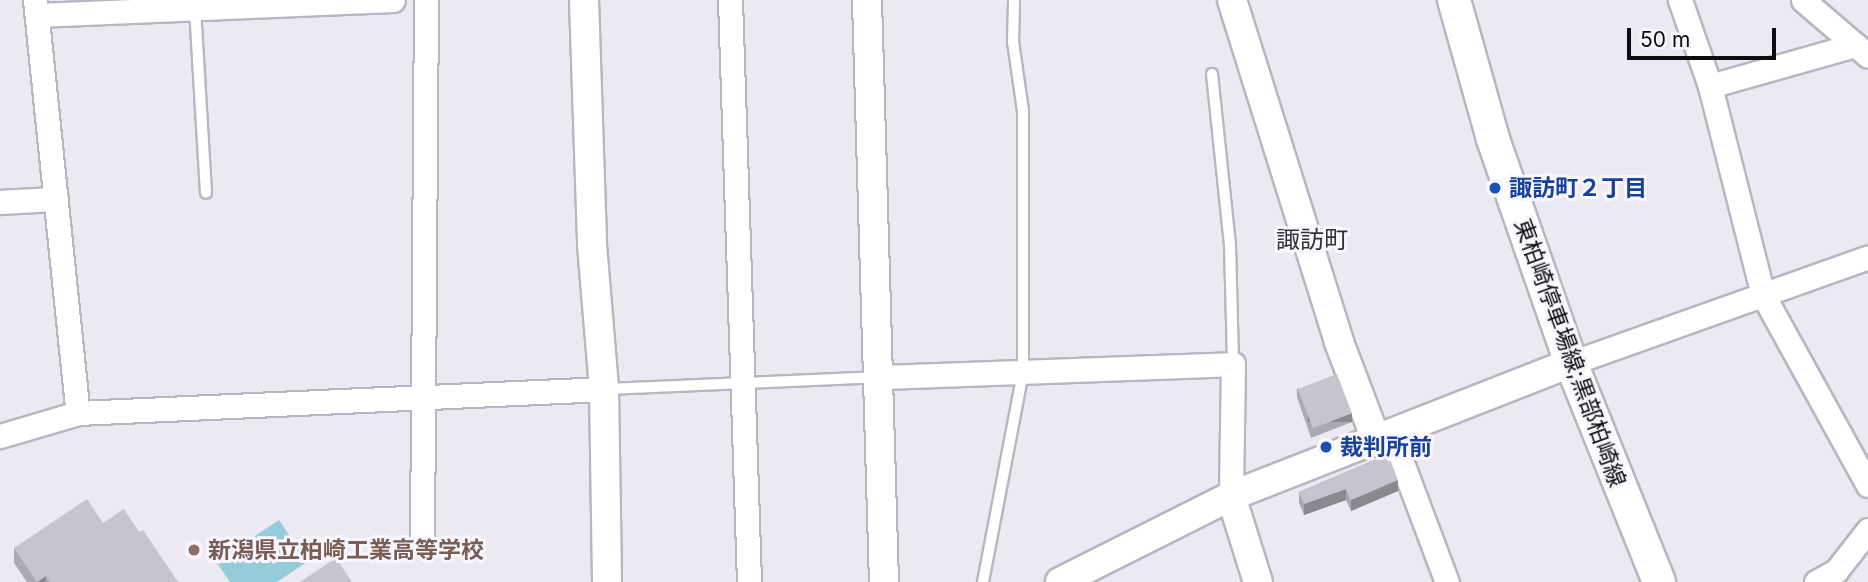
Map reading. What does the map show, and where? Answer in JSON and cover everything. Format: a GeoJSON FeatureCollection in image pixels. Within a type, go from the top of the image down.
{"type":"FeatureCollection","features":[{"type":"Feature","properties":{"kind":"main road","name":"東柏崎停車場線;黒部柏崎線"},"geometry":{"type":"LineString","coordinates":[[1454,0],[1493,139],[1571,363],[1659,582]]}},
{"type":"Feature","properties":{"kind":"street"},"geometry":{"type":"LineString","coordinates":[[78,413],[36,8],[195,8],[393,0]]}},
{"type":"Feature","properties":{"kind":"street"},"geometry":{"type":"LineString","coordinates":[[422,542],[420,394],[426,0]]}},
{"type":"Feature","properties":{"kind":"street"},"geometry":{"type":"LineString","coordinates":[[583,0],[592,245],[604,389],[607,582]]}},
{"type":"Feature","properties":{"kind":"street"},"geometry":{"type":"LineString","coordinates":[[730,0],[749,582]]}},
{"type":"Feature","properties":{"kind":"street"},"geometry":{"type":"LineString","coordinates":[[867,0],[881,377],[884,582]]}},
{"type":"Feature","properties":{"kind":"street"},"geometry":{"type":"LineString","coordinates":[[1231,0],[1339,342],[1385,439],[1447,582]]}},
{"type":"Feature","properties":{"kind":"street"},"geometry":{"type":"LineString","coordinates":[[1680,0],[1710,86],[1763,295],[1868,485]]}},
{"type":"Feature","properties":{"kind":"street"},"geometry":{"type":"LineString","coordinates":[[1802,0],[1864,53]]}},
{"type":"Feature","properties":{"kind":"street"},"geometry":{"type":"LineString","coordinates":[[1710,86],[1864,53]]}},
{"type":"Feature","properties":{"kind":"street"},"geometry":{"type":"LineString","coordinates":[[0,202],[56,199]]}},
{"type":"Feature","properties":{"kind":"street"},"geometry":{"type":"LineString","coordinates":[[1061,582],[1231,496],[1385,439],[1571,363],[1868,257]]}},
{"type":"Feature","properties":{"kind":"street"},"geometry":{"type":"LineString","coordinates":[[881,377],[1233,364],[1231,496],[1258,582]]}},
{"type":"Feature","properties":{"kind":"street"},"geometry":{"type":"LineString","coordinates":[[0,436],[78,413],[420,394],[604,389]]}},
{"type":"Feature","properties":{"kind":"street"},"geometry":{"type":"LineString","coordinates":[[1833,578],[1868,530]]}},
{"type":"Feature","properties":{"kind":"lane"},"geometry":{"type":"LineString","coordinates":[[983,582],[1023,373],[1023,111],[1013,43],[1014,0]]}},
{"type":"Feature","properties":{"kind":"lane"},"geometry":{"type":"LineString","coordinates":[[195,8],[206,193]]}},
{"type":"Feature","properties":{"kind":"lane"},"geometry":{"type":"LineString","coordinates":[[1212,74],[1230,246],[1233,364]]}},
{"type":"Feature","properties":{"kind":"lane"},"geometry":{"type":"LineString","coordinates":[[604,389],[881,377]]}},
{"type":"Feature","properties":{"kind":"water"},"geometry":{"type":"Polygon","coordinates":[[[279,520],[307,562],[277,582],[230,582],[216,562],[279,520]]]}},
{"type":"Feature","properties":{"kind":"building"},"geometry":{"type":"Polygon","coordinates":[[[1337,374],[1352,413],[1313,428],[1298,389],[1337,374]]]}},
{"type":"Feature","properties":{"kind":"building"},"geometry":{"type":"Polygon","coordinates":[[[1388,454],[1398,480],[1351,500],[1346,489],[1304,504],[1299,492],[1388,454]]]}},
{"type":"Feature","properties":{"kind":"building"},"geometry":{"type":"Polygon","coordinates":[[[87,499],[103,523],[124,509],[139,532],[143,530],[178,582],[50,582],[46,576],[37,582],[14,548],[87,499]]]}},
{"type":"Feature","properties":{"kind":"building"},"geometry":{"type":"Polygon","coordinates":[[[336,558],[352,582],[300,582],[336,558]]]}},
{"type":"Feature","properties":{"kind":"place","name":"諏訪町２丁目"},"geometry":{"type":"Point","coordinates":[1495,188]}},
{"type":"Feature","properties":{"kind":"place","name":"裁判所前"},"geometry":{"type":"Point","coordinates":[1326,447]}},
{"type":"Feature","properties":{"kind":"place","name":"新潟県立柏崎工業高等学校"},"geometry":{"type":"Point","coordinates":[194,550]}},
{"type":"Feature","properties":{"kind":"district","name":"諏訪町"},"geometry":{"type":"Point","coordinates":[1312,240]}}]}
